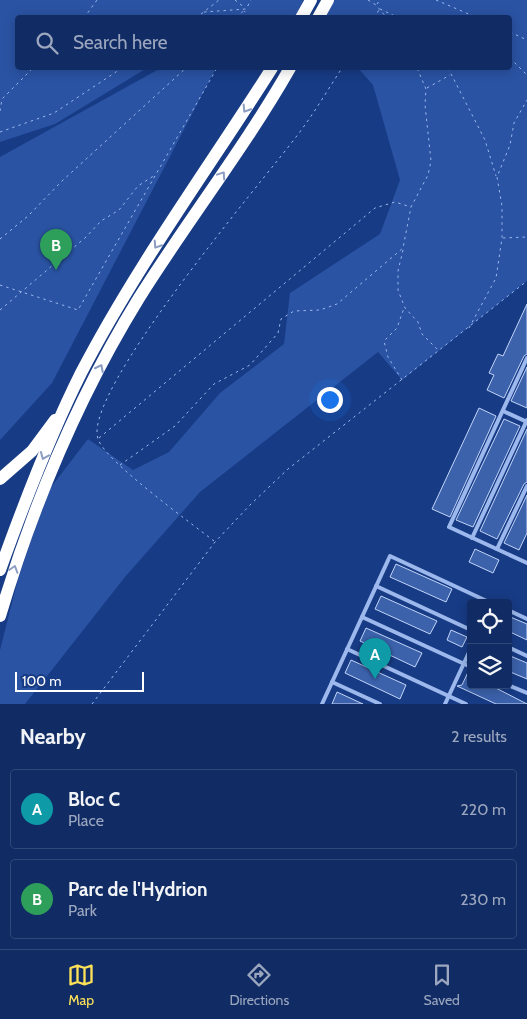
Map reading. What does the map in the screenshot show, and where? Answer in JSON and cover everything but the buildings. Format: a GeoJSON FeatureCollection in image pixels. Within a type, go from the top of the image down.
{"type":"FeatureCollection","features":[{"type":"Feature","properties":{"kind":"highway"},"geometry":{"type":"LineString","coordinates":[[303,15],[311,0]]}},
{"type":"Feature","properties":{"kind":"highway"},"geometry":{"type":"LineString","coordinates":[[319,15],[324,0]]}},
{"type":"Feature","properties":{"kind":"highway"},"geometry":{"type":"LineString","coordinates":[[320,15],[328,0]]}},
{"type":"Feature","properties":{"kind":"highway"},"geometry":{"type":"LineString","coordinates":[[0,570],[63,411],[129,289],[271,70]]}},
{"type":"Feature","properties":{"kind":"highway"},"geometry":{"type":"LineString","coordinates":[[0,616],[27,531],[52,468],[112,345],[183,230],[242,144],[289,70]]}},
{"type":"Feature","properties":{"kind":"highway"},"geometry":{"type":"LineString","coordinates":[[0,479],[32,450],[45,431],[63,411]]}},
{"type":"Feature","properties":{"kind":"lane"},"geometry":{"type":"LineString","coordinates":[[527,358],[449,527],[526,562],[527,555]]}},
{"type":"Feature","properties":{"kind":"lane"},"geometry":{"type":"LineString","coordinates":[[472,538],[527,421],[503,410]]}},
{"type":"Feature","properties":{"kind":"lane"},"geometry":{"type":"LineString","coordinates":[[498,549],[527,486]]}},
{"type":"Feature","properties":{"kind":"lane"},"geometry":{"type":"LineString","coordinates":[[322,704],[390,556],[483,599]]}},
{"type":"Feature","properties":{"kind":"lane"},"geometry":{"type":"LineString","coordinates":[[376,586],[467,628]]}},
{"type":"Feature","properties":{"kind":"lane"},"geometry":{"type":"LineString","coordinates":[[512,612],[527,619]]}},
{"type":"Feature","properties":{"kind":"lane"},"geometry":{"type":"LineString","coordinates":[[362,617],[467,665]]}},
{"type":"Feature","properties":{"kind":"lane"},"geometry":{"type":"LineString","coordinates":[[347,649],[466,704]]}},
{"type":"Feature","properties":{"kind":"lane"},"geometry":{"type":"LineString","coordinates":[[512,649],[527,656]]}},
{"type":"Feature","properties":{"kind":"lane"},"geometry":{"type":"LineString","coordinates":[[445,704],[467,657]]}},
{"type":"Feature","properties":{"kind":"lane"},"geometry":{"type":"LineString","coordinates":[[332,682],[380,704]]}},
{"type":"Feature","properties":{"kind":"lane"},"geometry":{"type":"LineString","coordinates":[[512,687],[527,693]]}},
{"type":"Feature","properties":{"kind":"path"},"geometry":{"type":"LineString","coordinates":[[86,15],[97,0]]}},
{"type":"Feature","properties":{"kind":"path"},"geometry":{"type":"LineString","coordinates":[[200,15],[219,0]]}},
{"type":"Feature","properties":{"kind":"path"},"geometry":{"type":"LineString","coordinates":[[235,0],[246,9]]}},
{"type":"Feature","properties":{"kind":"path"},"geometry":{"type":"LineString","coordinates":[[241,15],[252,0]]}},
{"type":"Feature","properties":{"kind":"path"},"geometry":{"type":"LineString","coordinates":[[369,0],[385,15]]}},
{"type":"Feature","properties":{"kind":"path"},"geometry":{"type":"LineString","coordinates":[[376,5],[380,0]]}},
{"type":"Feature","properties":{"kind":"path"},"geometry":{"type":"LineString","coordinates":[[436,0],[471,15]]}},
{"type":"Feature","properties":{"kind":"path"},"geometry":{"type":"LineString","coordinates":[[204,12],[246,9]]}},
{"type":"Feature","properties":{"kind":"path"},"geometry":{"type":"LineString","coordinates":[[243,15],[246,9]]}},
{"type":"Feature","properties":{"kind":"path"},"geometry":{"type":"LineString","coordinates":[[376,15],[380,9]]}},
{"type":"Feature","properties":{"kind":"path"},"geometry":{"type":"LineString","coordinates":[[380,9],[393,15]]}},
{"type":"Feature","properties":{"kind":"path"},"geometry":{"type":"LineString","coordinates":[[512,33],[527,40]]}},
{"type":"Feature","properties":{"kind":"path"},"geometry":{"type":"LineString","coordinates":[[512,60],[527,74]]}},
{"type":"Feature","properties":{"kind":"path"},"geometry":{"type":"LineString","coordinates":[[0,111],[2,99],[31,70]]}},
{"type":"Feature","properties":{"kind":"path"},"geometry":{"type":"LineString","coordinates":[[0,132],[54,113],[119,70]]}},
{"type":"Feature","properties":{"kind":"path"},"geometry":{"type":"LineString","coordinates":[[0,239],[28,216],[62,181],[184,70]]}},
{"type":"Feature","properties":{"kind":"path"},"geometry":{"type":"LineString","coordinates":[[0,285],[78,310],[216,70]]}},
{"type":"Feature","properties":{"kind":"path"},"geometry":{"type":"LineString","coordinates":[[215,542],[103,449],[98,439],[96,426],[116,381],[167,300],[252,190],[296,137],[341,70]]}},
{"type":"Feature","properties":{"kind":"path"},"geometry":{"type":"LineString","coordinates":[[418,70],[426,89],[431,161],[428,175],[412,207],[398,271],[398,290],[405,308],[418,322],[422,334],[439,352]]}},
{"type":"Feature","properties":{"kind":"path"},"geometry":{"type":"LineString","coordinates":[[449,70],[485,140],[497,177],[502,206],[502,238],[496,278],[469,329]]}},
{"type":"Feature","properties":{"kind":"path"},"geometry":{"type":"LineString","coordinates":[[426,89],[451,75]]}},
{"type":"Feature","properties":{"kind":"path"},"geometry":{"type":"LineString","coordinates":[[497,177],[510,146],[514,123],[527,100]]}},
{"type":"Feature","properties":{"kind":"path"},"geometry":{"type":"LineString","coordinates":[[0,310],[86,237],[101,221],[119,210],[138,186],[157,174]]}},
{"type":"Feature","properties":{"kind":"path"},"geometry":{"type":"LineString","coordinates":[[98,439],[375,208],[395,202],[412,207]]}},
{"type":"Feature","properties":{"kind":"path"},"geometry":{"type":"LineString","coordinates":[[502,238],[527,237]]}},
{"type":"Feature","properties":{"kind":"path"},"geometry":{"type":"LineString","coordinates":[[120,465],[176,426],[214,384],[250,365],[278,333],[281,320],[294,311],[320,310],[337,304],[403,248]]}},
{"type":"Feature","properties":{"kind":"path"},"geometry":{"type":"LineString","coordinates":[[92,704],[215,542],[288,469],[527,282]]}},
{"type":"Feature","properties":{"kind":"path"},"geometry":{"type":"LineString","coordinates":[[402,380],[388,357],[384,341],[397,328],[405,308]]}},
{"type":"Feature","properties":{"kind":"shaded area"},"geometry":{"type":"Polygon","coordinates":[[[0,0],[303,0],[296,15],[15,15],[15,70],[144,70],[55,124],[0,142],[0,0]]]}},
{"type":"Feature","properties":{"kind":"shaded area"},"geometry":{"type":"Polygon","coordinates":[[[333,0],[527,0],[527,281],[402,380],[378,352],[200,492],[125,577],[25,704],[0,704],[0,650],[18,579],[48,491],[88,439],[133,470],[169,452],[220,393],[284,344],[290,293],[380,234],[400,180],[373,85],[360,70],[512,70],[512,15],[324,15],[333,0]]]}},
{"type":"Feature","properties":{"kind":"shaded area"},"geometry":{"type":"Polygon","coordinates":[[[157,70],[215,70],[52,383],[0,440],[0,157],[157,70]]]}},
{"type":"Feature","properties":{"kind":"place","name":"Parc de l'Hydrion"},"geometry":{"type":"Point","coordinates":[56,270]}},
{"type":"Feature","properties":{"kind":"place","name":"Bloc C"},"geometry":{"type":"Point","coordinates":[375,679]}}]}
